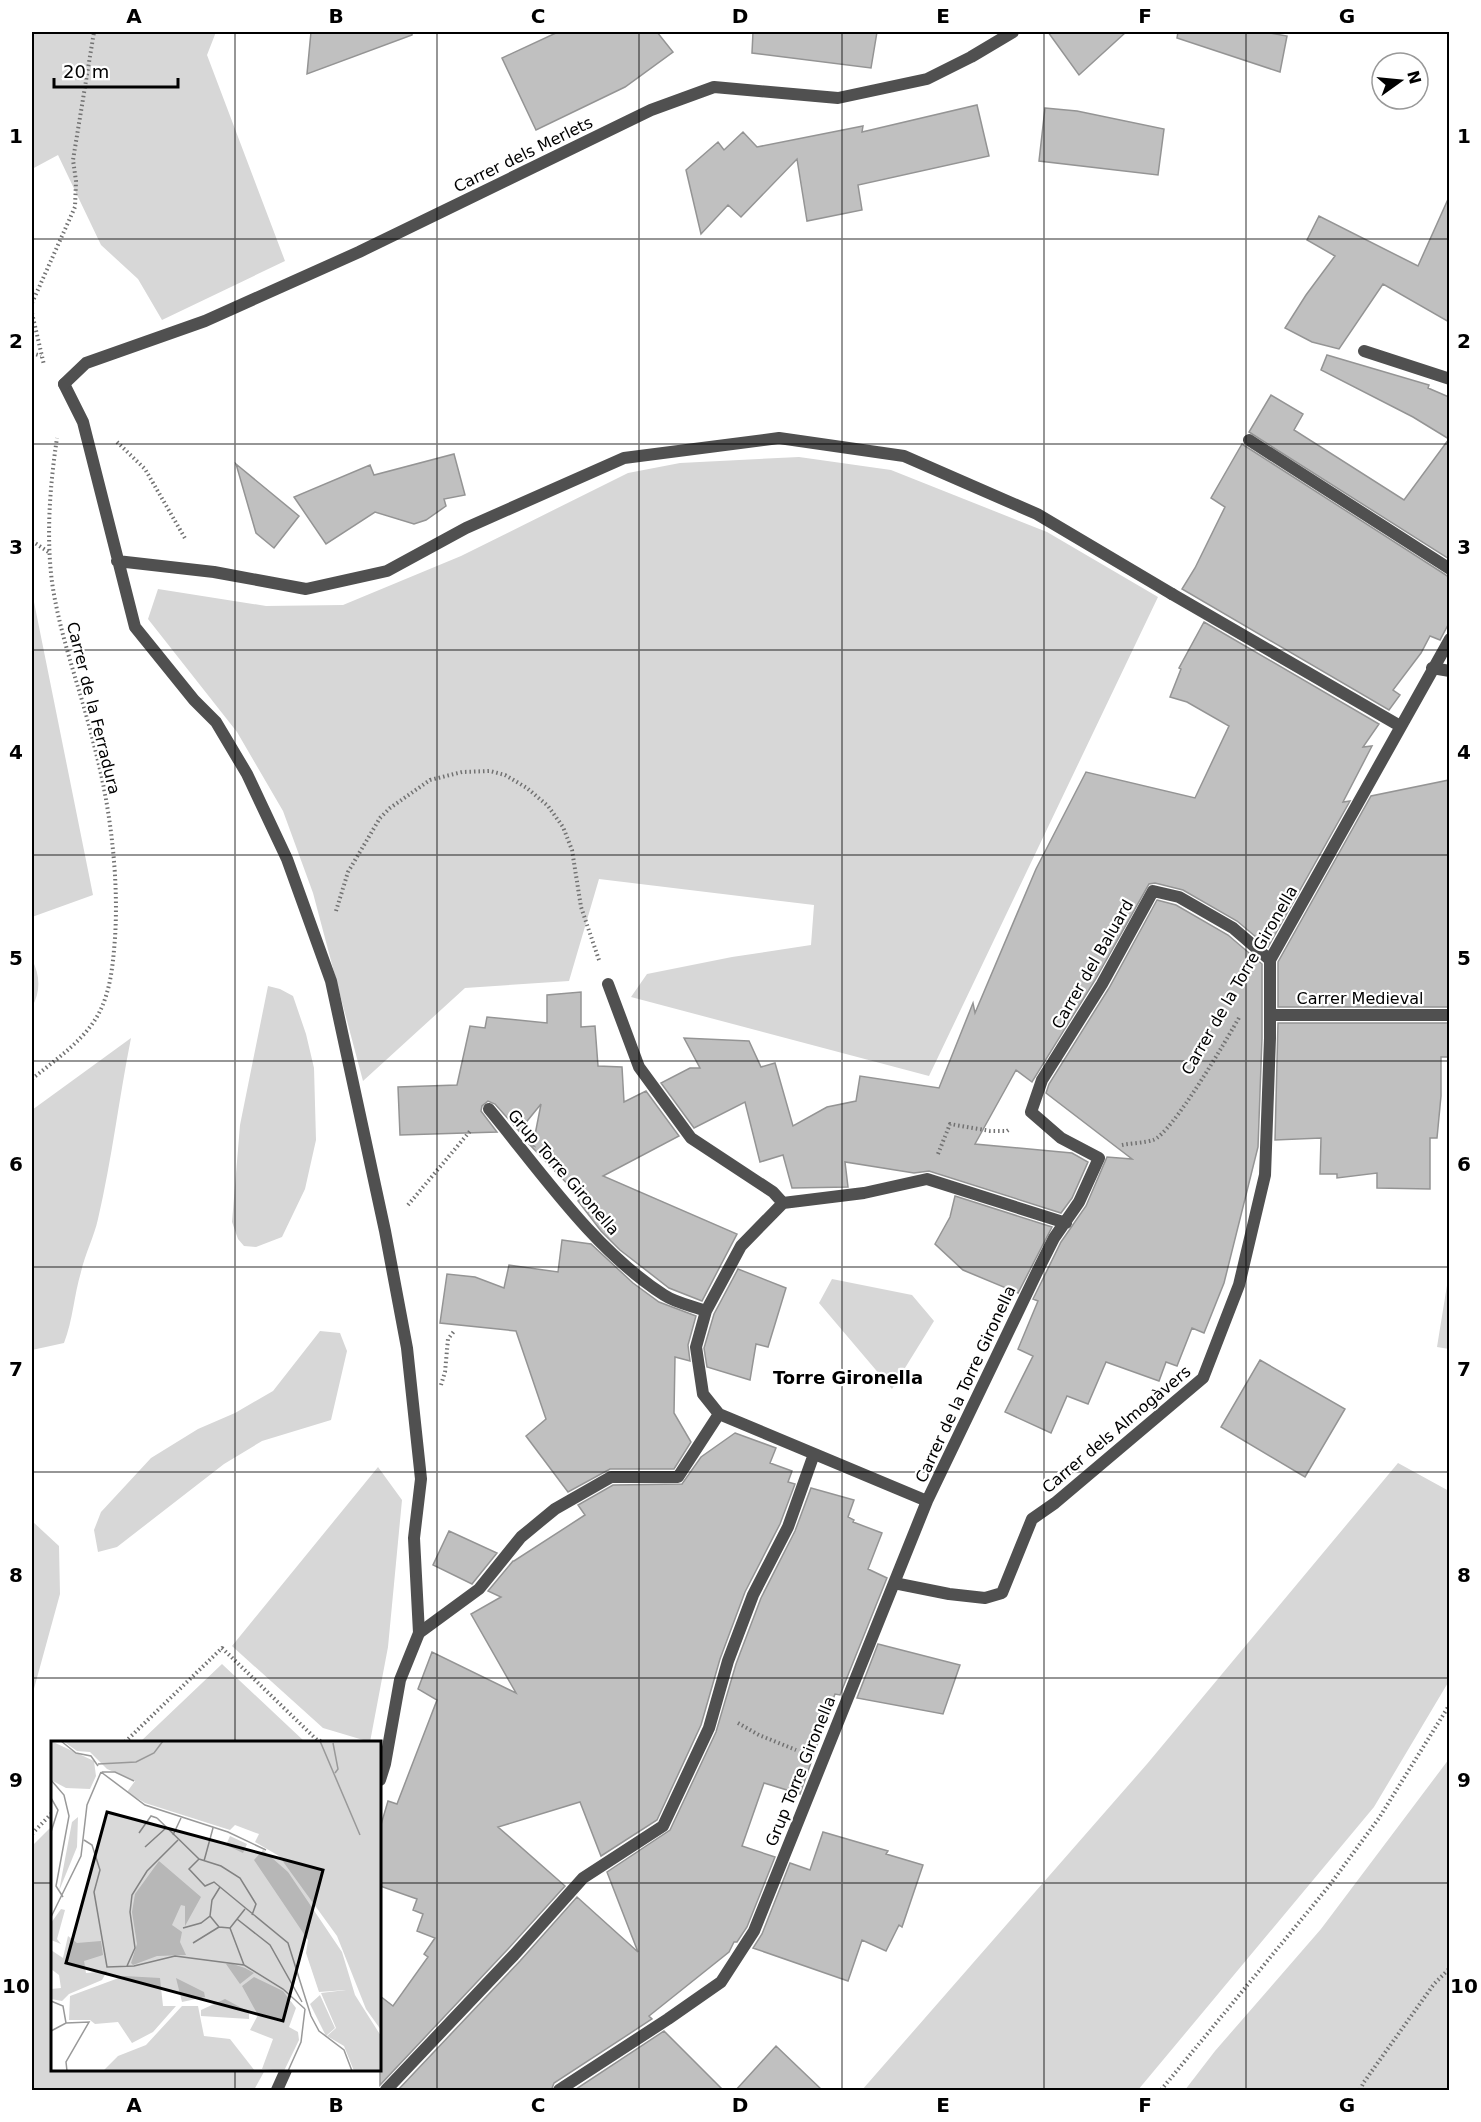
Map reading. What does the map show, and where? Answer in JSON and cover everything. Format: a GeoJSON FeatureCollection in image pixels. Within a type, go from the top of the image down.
{"type":"FeatureCollection","features":[{"type":"Feature","properties":{"kind":"street","name":"Carrer dels Merlets"},"geometry":{"type":"LineString","coordinates":[[64,384],[86,363],[205,321],[359,252],[651,110],[703,90],[714,87],[838,98],[927,79],[971,57],[1012,32]]}},
{"type":"Feature","properties":{"kind":"street"},"geometry":{"type":"LineString","coordinates":[[1364,351],[1449,379]]}},
{"type":"Feature","properties":{"kind":"street"},"geometry":{"type":"LineString","coordinates":[[64,384],[83,422],[135,627],[194,700],[216,722],[247,774],[287,859],[331,981],[385,1232],[407,1348],[421,1479],[414,1538],[419,1632],[400,1680],[381,1777]]}},
{"type":"Feature","properties":{"kind":"street"},"geometry":{"type":"LineString","coordinates":[[117,561],[214,572],[306,589],[387,571],[466,528],[624,458],[779,438],[904,456],[1036,514],[1400,726]]}},
{"type":"Feature","properties":{"kind":"street"},"geometry":{"type":"LineString","coordinates":[[1249,440],[1449,569]]}},
{"type":"Feature","properties":{"kind":"street","name":"Carrer de la Torre Gironella"},"geometry":{"type":"LineString","coordinates":[[1270,960],[1449,639]]}},
{"type":"Feature","properties":{"kind":"street"},"geometry":{"type":"LineString","coordinates":[[1432,668],[1449,671]]}},
{"type":"Feature","properties":{"kind":"street","name":"Carrer del Baluard"},"geometry":{"type":"LineString","coordinates":[[1031,1112],[1042,1080],[1102,984],[1154,891],[1179,897],[1233,928],[1270,960]]}},
{"type":"Feature","properties":{"kind":"street","name":"Carrer dels Almogàvers"},"geometry":{"type":"LineString","coordinates":[[894,1583],[949,1594],[985,1598],[1002,1593],[1032,1519],[1055,1503],[1203,1378],[1239,1285],[1265,1175],[1270,960]]}},
{"type":"Feature","properties":{"kind":"street"},"geometry":{"type":"LineString","coordinates":[[608,984],[639,1067],[691,1138],[773,1192],[783,1203]]}},
{"type":"Feature","properties":{"kind":"street","name":"Carrer Medieval"},"geometry":{"type":"LineString","coordinates":[[1270,1015],[1449,1015]]}},
{"type":"Feature","properties":{"kind":"street","name":"Grup Torre Gironella"},"geometry":{"type":"LineString","coordinates":[[489,1109],[594,1236],[636,1274],[666,1296],[706,1311]]}},
{"type":"Feature","properties":{"kind":"street"},"geometry":{"type":"LineString","coordinates":[[1031,1112],[1061,1138],[1099,1158]]}},
{"type":"Feature","properties":{"kind":"street","name":"Carrer de la Torre Gironella"},"geometry":{"type":"LineString","coordinates":[[927,1501],[1054,1238],[1079,1202],[1099,1158]]}},
{"type":"Feature","properties":{"kind":"street"},"geometry":{"type":"LineString","coordinates":[[927,1501],[719,1414],[702,1394],[696,1347],[706,1311],[741,1246],[783,1203],[864,1193],[927,1179],[1066,1223]]}},
{"type":"Feature","properties":{"kind":"street"},"geometry":{"type":"LineString","coordinates":[[419,1632],[479,1589],[521,1537],[555,1509],[611,1477],[678,1477],[719,1414]]}},
{"type":"Feature","properties":{"kind":"street"},"geometry":{"type":"LineString","coordinates":[[386,2091],[583,1878],[663,1826],[708,1728],[728,1661],[753,1595],[788,1527],[814,1454]]}},
{"type":"Feature","properties":{"kind":"street","name":"Grup Torre Gironella"},"geometry":{"type":"LineString","coordinates":[[559,2091],[721,1982],[754,1931],[927,1501]]}},
{"type":"Feature","properties":{"kind":"street"},"geometry":{"type":"LineString","coordinates":[[277,2091],[286,2071]]}},
{"type":"Feature","properties":{"kind":"path"},"geometry":{"type":"LineString","coordinates":[[32,303],[75,207],[76,181],[73,160],[93,32]]}},
{"type":"Feature","properties":{"kind":"path"},"geometry":{"type":"LineString","coordinates":[[32,313],[45,369],[64,384]]}},
{"type":"Feature","properties":{"kind":"path"},"geometry":{"type":"LineString","coordinates":[[32,353],[41,356]]}},
{"type":"Feature","properties":{"kind":"path"},"geometry":{"type":"LineString","coordinates":[[83,422],[108,434],[143,467],[184,537],[214,572]]}},
{"type":"Feature","properties":{"kind":"path","name":"Carrer de la Ferradura"},"geometry":{"type":"LineString","coordinates":[[32,1079],[69,1048],[90,1027],[100,1012],[113,971],[117,916],[110,818],[94,745],[61,632],[52,582],[51,476],[57,433]]}},
{"type":"Feature","properties":{"kind":"path"},"geometry":{"type":"LineString","coordinates":[[32,541],[50,553]]}},
{"type":"Feature","properties":{"kind":"path"},"geometry":{"type":"LineString","coordinates":[[320,953],[341,898],[348,872],[380,818],[390,808],[430,780],[462,772],[490,771],[505,775],[527,788],[549,806],[563,827],[572,850],[580,907],[608,984]]}},
{"type":"Feature","properties":{"kind":"path","name":"Carrer de la Torre Gironella"},"geometry":{"type":"LineString","coordinates":[[1099,1158],[1122,1144],[1155,1140],[1172,1123],[1244,1009]]}},
{"type":"Feature","properties":{"kind":"path"},"geometry":{"type":"LineString","coordinates":[[385,1232],[489,1109]]}},
{"type":"Feature","properties":{"kind":"path"},"geometry":{"type":"LineString","coordinates":[[927,1179],[950,1124],[990,1131],[1007,1131],[1031,1112]]}},
{"type":"Feature","properties":{"kind":"path"},"geometry":{"type":"LineString","coordinates":[[127,1741],[222,1648],[319,1741]]}},
{"type":"Feature","properties":{"kind":"path"},"geometry":{"type":"LineString","coordinates":[[1161,2091],[1329,1886],[1379,1818],[1449,1704]]}},
{"type":"Feature","properties":{"kind":"path"},"geometry":{"type":"LineString","coordinates":[[714,1708],[759,1735],[822,1761]]}},
{"type":"Feature","properties":{"kind":"path"},"geometry":{"type":"LineString","coordinates":[[32,1834],[51,1814]]}},
{"type":"Feature","properties":{"kind":"path"},"geometry":{"type":"LineString","coordinates":[[1360,2091],[1364,2082],[1434,1984],[1449,1968]]}},
{"type":"Feature","properties":{"kind":"shaded area"},"geometry":{"type":"Polygon","coordinates":[[[32,32],[216,32],[207,55],[285,261],[162,320],[138,279],[101,245],[58,155],[32,169],[32,32]]]}},
{"type":"Feature","properties":{"kind":"shaded area"},"geometry":{"type":"Polygon","coordinates":[[[799,457],[891,470],[1047,532],[1158,597],[929,1076],[631,997],[647,974],[732,957],[811,945],[814,905],[599,879],[569,981],[465,988],[363,1081],[313,893],[283,811],[237,732],[148,619],[158,589],[266,606],[343,605],[461,556],[628,473],[680,463],[799,457]]]}},
{"type":"Feature","properties":{"kind":"shaded area"},"geometry":{"type":"Polygon","coordinates":[[[32,592],[93,895],[32,917],[32,592]]]}},
{"type":"Feature","properties":{"kind":"shaded area"},"geometry":{"type":"Polygon","coordinates":[[[32,960],[37,971],[38,983],[37,995],[32,1007],[32,960]]]}},
{"type":"Feature","properties":{"kind":"shaded area"},"geometry":{"type":"Polygon","coordinates":[[[268,986],[293,996],[306,1034],[314,1068],[316,1140],[305,1189],[282,1237],[256,1247],[244,1246],[238,1239],[232,1222],[240,1125],[268,986]]]}},
{"type":"Feature","properties":{"kind":"shaded area"},"geometry":{"type":"Polygon","coordinates":[[[131,1038],[103,1196],[67,1334],[64,1343],[32,1350],[32,1110],[131,1038]]]}},
{"type":"Feature","properties":{"kind":"shaded area"},"geometry":{"type":"Polygon","coordinates":[[[1449,1273],[1450,1349],[1437,1347],[1449,1273]]]}},
{"type":"Feature","properties":{"kind":"shaded area"},"geometry":{"type":"Polygon","coordinates":[[[832,1279],[912,1295],[934,1321],[892,1389],[819,1303],[832,1279]]]}},
{"type":"Feature","properties":{"kind":"shaded area"},"geometry":{"type":"Polygon","coordinates":[[[320,1331],[340,1333],[347,1351],[331,1420],[262,1441],[224,1464],[117,1547],[98,1552],[94,1530],[101,1512],[151,1458],[198,1429],[235,1413],[273,1391],[320,1331]]]}},
{"type":"Feature","properties":{"kind":"shaded area"},"geometry":{"type":"Polygon","coordinates":[[[1398,1463],[1449,1491],[1449,1681],[1374,1807],[1138,2090],[862,2090],[1147,1764],[1398,1463]]]}},
{"type":"Feature","properties":{"kind":"shaded area"},"geometry":{"type":"Polygon","coordinates":[[[378,1467],[402,1500],[388,1647],[370,1741],[323,1728],[232,1646],[378,1467]]]}},
{"type":"Feature","properties":{"kind":"shaded area"},"geometry":{"type":"Polygon","coordinates":[[[32,1521],[59,1546],[60,1594],[32,1696],[32,1521]]]}},
{"type":"Feature","properties":{"kind":"shaded area"},"geometry":{"type":"Polygon","coordinates":[[[222,1664],[304,1741],[141,1741],[222,1664]]]}},
{"type":"Feature","properties":{"kind":"shaded area"},"geometry":{"type":"Polygon","coordinates":[[[1449,1759],[1449,2090],[1185,2090],[1215,2051],[1321,1929],[1449,1759]]]}},
{"type":"Feature","properties":{"kind":"shaded area"},"geometry":{"type":"Polygon","coordinates":[[[51,1827],[51,2071],[264,2071],[254,2090],[32,2090],[32,1846],[51,1827]]]}},
{"type":"Feature","properties":{"kind":"building"},"geometry":{"type":"Polygon","coordinates":[[[311,32],[412,32],[412,35],[307,74],[311,32]]]}},
{"type":"Feature","properties":{"kind":"building"},"geometry":{"type":"Polygon","coordinates":[[[558,32],[657,32],[673,52],[625,87],[536,130],[502,58],[558,32]]]}},
{"type":"Feature","properties":{"kind":"building"},"geometry":{"type":"Polygon","coordinates":[[[753,32],[877,32],[871,68],[752,53],[753,32]]]}},
{"type":"Feature","properties":{"kind":"building"},"geometry":{"type":"Polygon","coordinates":[[[1048,32],[1126,32],[1079,75],[1048,32]]]}},
{"type":"Feature","properties":{"kind":"building"},"geometry":{"type":"Polygon","coordinates":[[[1178,32],[1264,32],[1287,36],[1280,72],[1177,38],[1178,32]]]}},
{"type":"Feature","properties":{"kind":"building"},"geometry":{"type":"Polygon","coordinates":[[[977,105],[989,156],[858,185],[862,210],[807,221],[797,159],[741,217],[728,205],[701,234],[686,170],[718,142],[724,150],[743,132],[757,147],[863,126],[862,132],[977,105]]]}},
{"type":"Feature","properties":{"kind":"building"},"geometry":{"type":"Polygon","coordinates":[[[1045,108],[1077,111],[1164,129],[1158,175],[1039,161],[1045,108]]]}},
{"type":"Feature","properties":{"kind":"building"},"geometry":{"type":"Polygon","coordinates":[[[1449,197],[1449,322],[1383,284],[1339,349],[1312,342],[1285,328],[1335,256],[1307,240],[1319,216],[1418,266],[1449,197]]]}},
{"type":"Feature","properties":{"kind":"building"},"geometry":{"type":"Polygon","coordinates":[[[1327,355],[1429,385],[1428,388],[1449,397],[1449,439],[1413,417],[1321,370],[1327,355]]]}},
{"type":"Feature","properties":{"kind":"building"},"geometry":{"type":"Polygon","coordinates":[[[1271,395],[1303,414],[1294,430],[1404,500],[1449,439],[1449,559],[1249,432],[1271,395]]]}},
{"type":"Feature","properties":{"kind":"building"},"geometry":{"type":"Polygon","coordinates":[[[1242,444],[1449,577],[1449,623],[1440,640],[1430,636],[1421,653],[1393,690],[1400,695],[1389,710],[1182,589],[1225,507],[1211,498],[1242,444]]]}},
{"type":"Feature","properties":{"kind":"building"},"geometry":{"type":"Polygon","coordinates":[[[454,454],[465,495],[444,499],[446,506],[426,520],[414,524],[375,512],[326,544],[294,497],[370,465],[374,475],[454,454]]]}},
{"type":"Feature","properties":{"kind":"building"},"geometry":{"type":"Polygon","coordinates":[[[236,464],[299,516],[274,548],[256,533],[236,464]]]}},
{"type":"Feature","properties":{"kind":"building"},"geometry":{"type":"Polygon","coordinates":[[[1204,622],[1379,724],[1363,747],[1372,746],[1343,802],[1350,801],[1268,947],[1237,921],[1183,890],[1155,883],[1149,884],[1095,980],[1032,1082],[1016,1070],[975,1144],[1072,1153],[1088,1162],[1072,1198],[1061,1213],[929,1171],[914,1173],[845,1162],[848,1187],[792,1188],[783,1155],[760,1162],[745,1102],[694,1128],[661,1083],[690,1068],[700,1068],[684,1038],[749,1041],[761,1067],[775,1063],[793,1126],[827,1107],[856,1101],[860,1076],[939,1088],[973,1003],[975,1013],[1036,869],[1086,772],[1195,798],[1229,726],[1187,702],[1170,697],[1181,669],[1179,668],[1204,622]]]}},
{"type":"Feature","properties":{"kind":"building"},"geometry":{"type":"Polygon","coordinates":[[[1449,780],[1449,1007],[1278,1007],[1278,962],[1371,796],[1449,780]]]}},
{"type":"Feature","properties":{"kind":"building"},"geometry":{"type":"Polygon","coordinates":[[[1157,900],[1176,905],[1228,935],[1262,964],[1258,1147],[1224,1283],[1204,1333],[1192,1328],[1177,1366],[1166,1362],[1159,1381],[1106,1362],[1088,1404],[1067,1396],[1051,1433],[1005,1412],[1033,1356],[1018,1349],[1038,1301],[1033,1299],[1061,1242],[1086,1206],[1107,1157],[1132,1159],[1046,1093],[1049,1084],[1109,988],[1157,900]]]}},
{"type":"Feature","properties":{"kind":"building"},"geometry":{"type":"Polygon","coordinates":[[[581,992],[581,1027],[595,1026],[598,1066],[622,1067],[624,1102],[646,1091],[679,1136],[603,1176],[737,1234],[702,1301],[669,1288],[620,1250],[601,1231],[578,1201],[580,1197],[530,1145],[534,1146],[541,1104],[519,1131],[495,1104],[488,1101],[482,1106],[481,1111],[497,1132],[400,1135],[398,1087],[457,1085],[470,1026],[485,1028],[487,1017],[547,1023],[547,995],[581,992]]]}},
{"type":"Feature","properties":{"kind":"building"},"geometry":{"type":"Polygon","coordinates":[[[1278,1023],[1449,1023],[1449,1057],[1441,1057],[1441,1096],[1437,1138],[1430,1138],[1430,1189],[1377,1188],[1377,1173],[1337,1178],[1337,1174],[1320,1174],[1321,1138],[1275,1140],[1278,1023]]]}},
{"type":"Feature","properties":{"kind":"building"},"geometry":{"type":"Polygon","coordinates":[[[955,1196],[1052,1227],[1018,1293],[963,1270],[935,1244],[950,1217],[955,1196]]]}},
{"type":"Feature","properties":{"kind":"building"},"geometry":{"type":"Polygon","coordinates":[[[562,1240],[591,1244],[633,1283],[659,1302],[696,1316],[688,1345],[690,1361],[675,1357],[674,1413],[691,1442],[674,1469],[610,1469],[568,1492],[526,1436],[546,1419],[516,1331],[440,1323],[447,1274],[475,1277],[504,1288],[509,1265],[558,1272],[562,1240]]]}},
{"type":"Feature","properties":{"kind":"building"},"geometry":{"type":"Polygon","coordinates":[[[738,1269],[786,1288],[768,1347],[756,1344],[750,1380],[707,1367],[704,1348],[714,1314],[738,1269]]]}},
{"type":"Feature","properties":{"kind":"building"},"geometry":{"type":"Polygon","coordinates":[[[1260,1360],[1345,1409],[1305,1477],[1221,1427],[1260,1360]]]}},
{"type":"Feature","properties":{"kind":"building"},"geometry":{"type":"Polygon","coordinates":[[[735,1433],[776,1448],[770,1463],[792,1471],[788,1482],[795,1484],[780,1524],[745,1592],[720,1659],[701,1725],[657,1820],[601,1856],[580,1802],[498,1827],[565,1886],[380,2085],[381,1997],[393,2006],[428,1957],[424,1954],[435,1938],[417,1931],[423,1914],[413,1910],[417,1899],[381,1886],[381,1825],[388,1801],[397,1804],[437,1700],[418,1689],[432,1652],[516,1693],[471,1614],[501,1597],[488,1591],[513,1561],[585,1515],[578,1505],[613,1485],[682,1484],[701,1457],[735,1433]]]}},
{"type":"Feature","properties":{"kind":"building"},"geometry":{"type":"Polygon","coordinates":[[[811,1488],[854,1500],[848,1517],[854,1520],[853,1522],[882,1533],[868,1569],[887,1578],[840,1695],[835,1694],[800,1794],[764,1783],[742,1846],[775,1857],[747,1927],[737,1942],[734,1942],[729,1952],[649,2016],[652,2019],[554,2083],[551,2091],[397,2091],[577,1897],[638,1952],[607,1872],[670,1830],[716,1732],[736,1664],[761,1598],[795,1531],[811,1488]]]}},
{"type":"Feature","properties":{"kind":"building"},"geometry":{"type":"Polygon","coordinates":[[[449,1531],[497,1553],[472,1584],[433,1565],[449,1531]]]}},
{"type":"Feature","properties":{"kind":"building"},"geometry":{"type":"Polygon","coordinates":[[[878,1644],[960,1665],[943,1714],[857,1698],[878,1644]]]}},
{"type":"Feature","properties":{"kind":"building"},"geometry":{"type":"Polygon","coordinates":[[[823,1832],[888,1851],[886,1854],[923,1865],[902,1927],[899,1925],[886,1951],[862,1940],[848,1981],[753,1948],[762,1934],[790,1863],[810,1870],[823,1832]]]}},
{"type":"Feature","properties":{"kind":"building"},"geometry":{"type":"Polygon","coordinates":[[[664,2031],[724,2091],[573,2091],[664,2031]]]}},
{"type":"Feature","properties":{"kind":"building"},"geometry":{"type":"Polygon","coordinates":[[[776,2046],[823,2091],[735,2091],[776,2046]]]}},
{"type":"Feature","properties":{"kind":"district","name":"Torre Gironella"},"geometry":{"type":"Point","coordinates":[848,1378]}}]}
